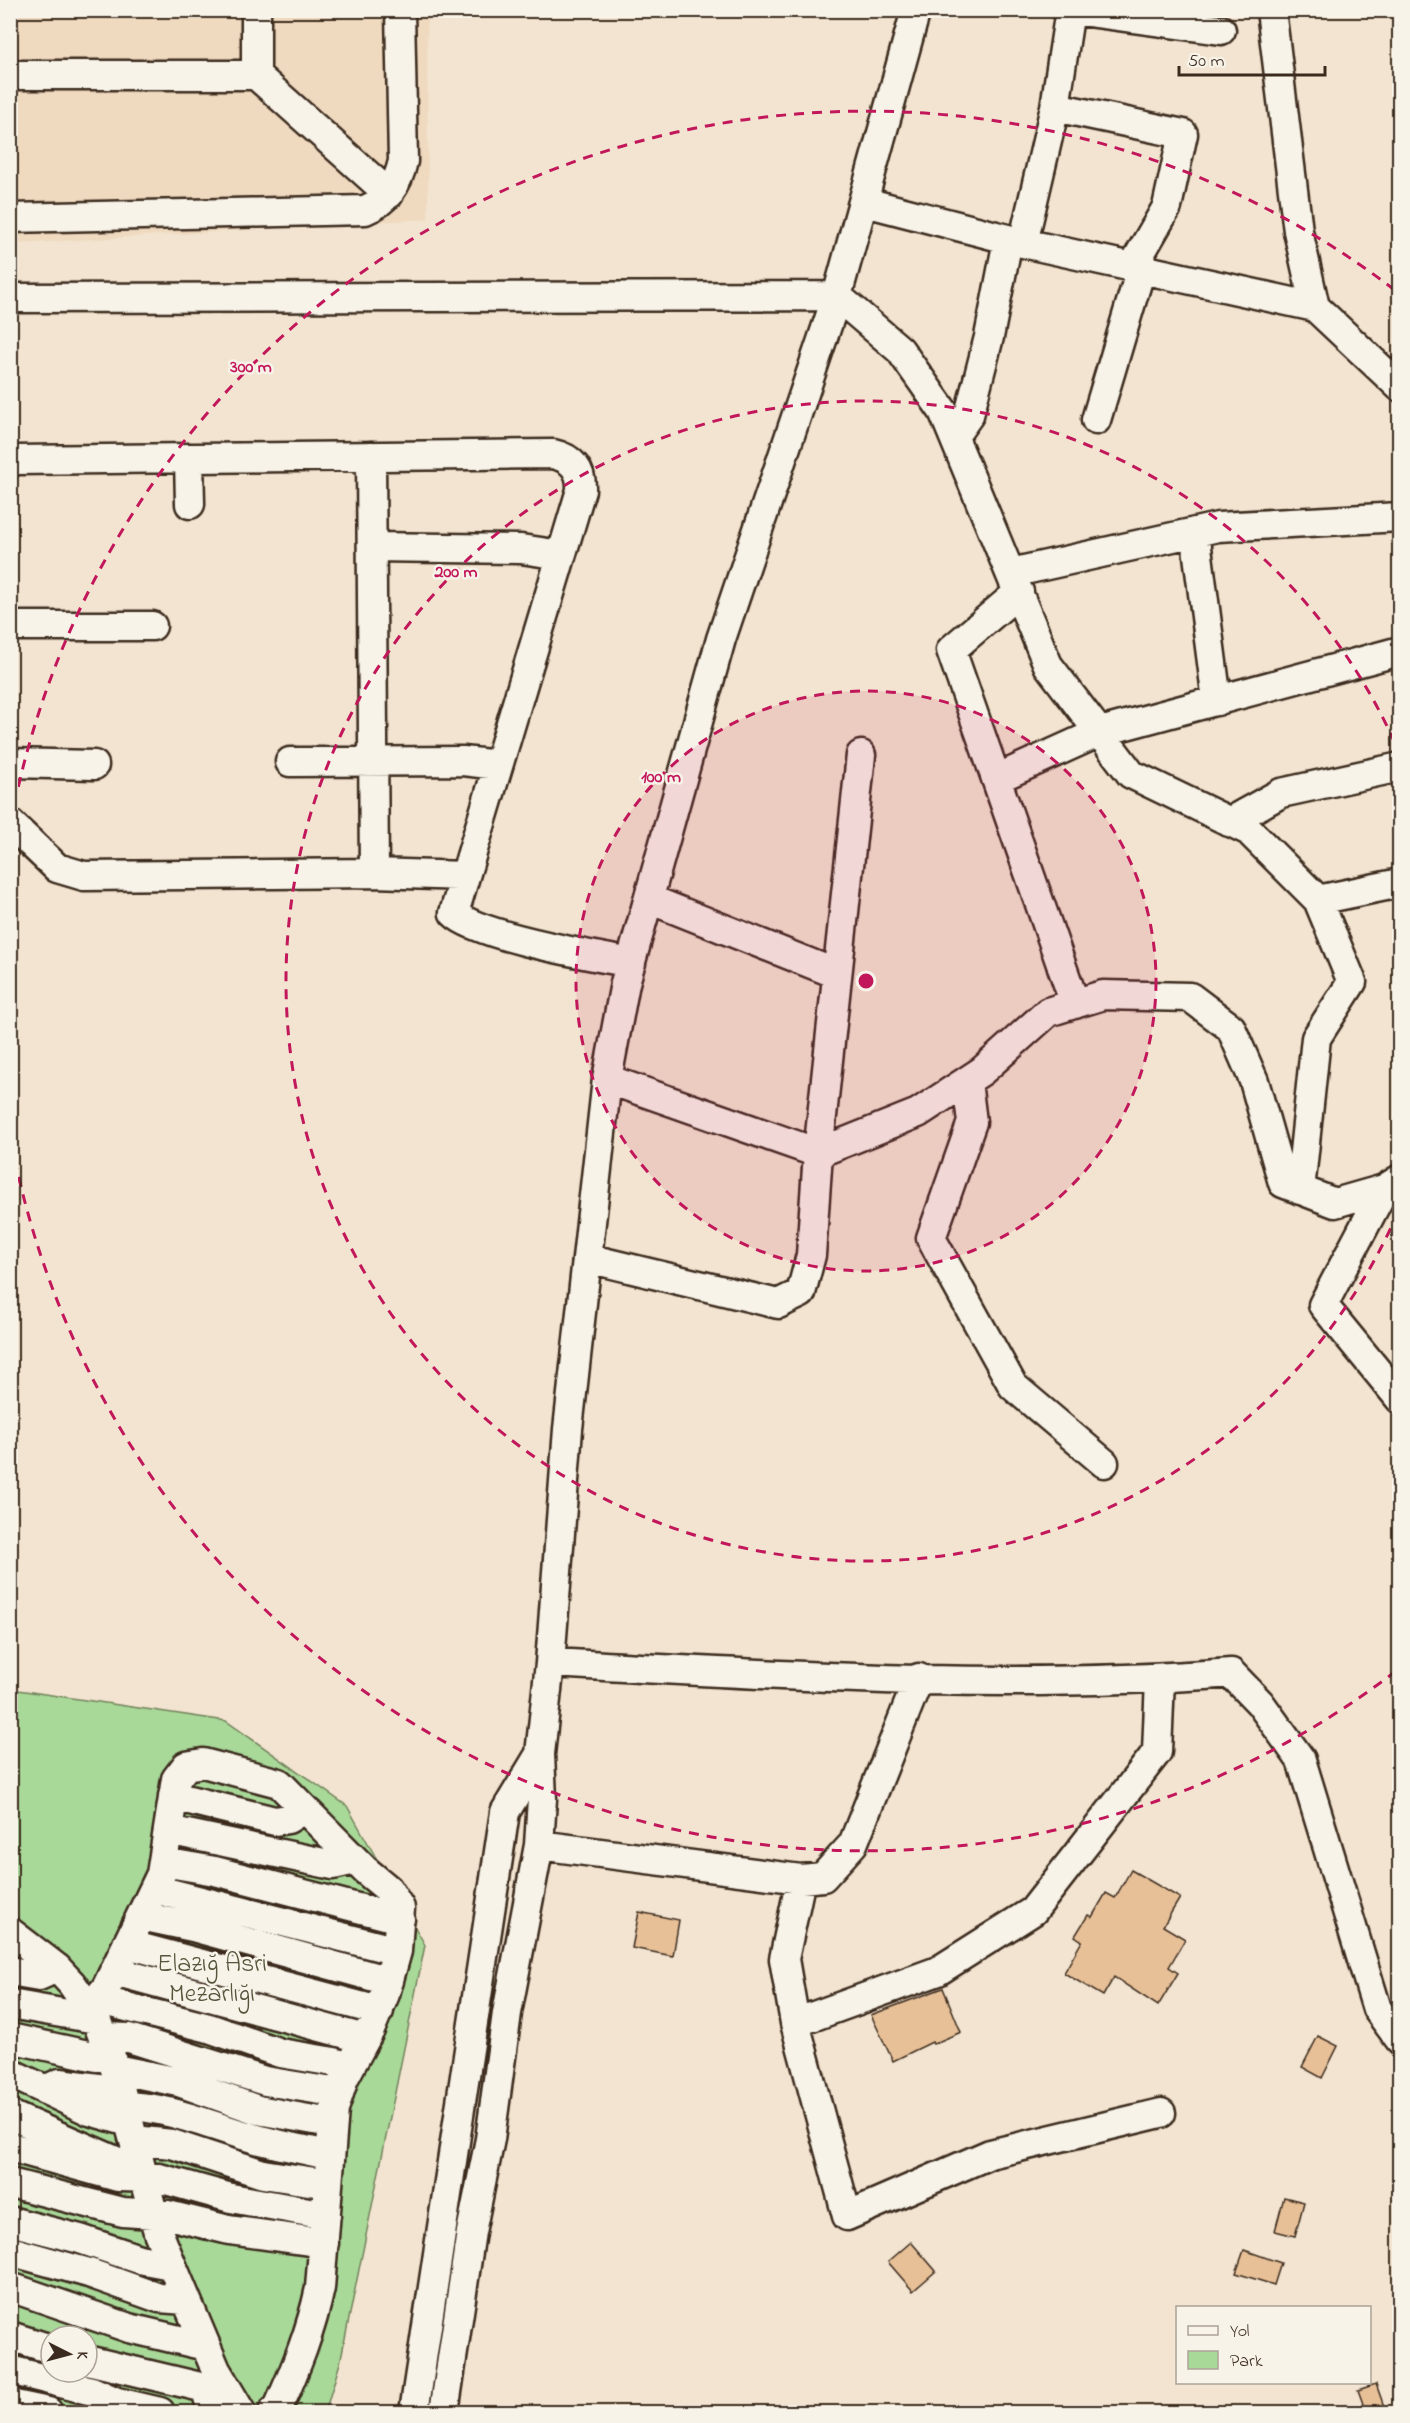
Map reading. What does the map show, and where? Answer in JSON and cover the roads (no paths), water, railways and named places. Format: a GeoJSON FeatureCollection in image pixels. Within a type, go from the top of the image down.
{"type":"FeatureCollection","features":[{"type":"Feature","properties":{"kind":"street"},"geometry":{"type":"LineString","coordinates":[[256,10],[256,75]]}},
{"type":"Feature","properties":{"kind":"street"},"geometry":{"type":"LineString","coordinates":[[10,218],[365,210],[389,194],[400,173],[402,161],[400,10]]}},
{"type":"Feature","properties":{"kind":"street"},"geometry":{"type":"LineString","coordinates":[[444,2412],[471,2232],[490,2139],[507,2013],[539,1845],[542,1799],[540,1754],[550,1664],[568,1429],[607,1079],[631,963],[721,639],[837,296],[865,202],[916,10]]}},
{"type":"Feature","properties":{"kind":"street"},"geometry":{"type":"LineString","coordinates":[[954,436],[969,415],[1015,242],[1055,107],[1072,10],[1221,30]]}},
{"type":"Feature","properties":{"kind":"street"},"geometry":{"type":"LineString","coordinates":[[1271,10],[1298,231],[1315,307]]}},
{"type":"Feature","properties":{"kind":"street"},"geometry":{"type":"LineString","coordinates":[[10,75],[256,75],[389,194]]}},
{"type":"Feature","properties":{"kind":"street"},"geometry":{"type":"LineString","coordinates":[[1055,107],[1183,134],[1167,207],[1137,268],[1096,420]]}},
{"type":"Feature","properties":{"kind":"street"},"geometry":{"type":"LineString","coordinates":[[865,202],[1015,242],[1315,307],[1400,387]]}},
{"type":"Feature","properties":{"kind":"street"},"geometry":{"type":"LineString","coordinates":[[10,298],[837,296],[900,350],[943,411],[1048,665],[1131,774],[1249,831],[1318,900],[1352,982],[1316,1038],[1300,1190]]}},
{"type":"Feature","properties":{"kind":"street"},"geometry":{"type":"LineString","coordinates":[[371,456],[374,873]]}},
{"type":"Feature","properties":{"kind":"street"},"geometry":{"type":"LineString","coordinates":[[10,463],[16,460],[562,456],[576,466],[581,482],[454,913],[461,921],[555,948],[631,963]]}},
{"type":"Feature","properties":{"kind":"street"},"geometry":{"type":"LineString","coordinates":[[189,458],[190,504]]}},
{"type":"Feature","properties":{"kind":"street"},"geometry":{"type":"LineString","coordinates":[[1075,1004],[951,650],[1015,583],[1218,527],[1400,517]]}},
{"type":"Feature","properties":{"kind":"street"},"geometry":{"type":"LineString","coordinates":[[1195,532],[1217,701]]}},
{"type":"Feature","properties":{"kind":"street"},"geometry":{"type":"LineString","coordinates":[[372,547],[521,549],[561,555]]}},
{"type":"Feature","properties":{"kind":"street"},"geometry":{"type":"LineString","coordinates":[[10,626],[152,627]]}},
{"type":"Feature","properties":{"kind":"street"},"geometry":{"type":"LineString","coordinates":[[996,780],[1100,732],[1400,651]]}},
{"type":"Feature","properties":{"kind":"street"},"geometry":{"type":"LineString","coordinates":[[587,1258],[778,1304],[801,1293],[811,1254],[818,1153],[861,755]]}},
{"type":"Feature","properties":{"kind":"street"},"geometry":{"type":"LineString","coordinates":[[290,762],[463,761],[498,765]]}},
{"type":"Feature","properties":{"kind":"street"},"geometry":{"type":"LineString","coordinates":[[10,763],[94,765]]}},
{"type":"Feature","properties":{"kind":"street"},"geometry":{"type":"LineString","coordinates":[[1229,822],[1281,793],[1400,767]]}},
{"type":"Feature","properties":{"kind":"street"},"geometry":{"type":"LineString","coordinates":[[10,823],[57,868],[84,876],[374,873],[465,876]]}},
{"type":"Feature","properties":{"kind":"street"},"geometry":{"type":"LineString","coordinates":[[1318,900],[1400,883]]}},
{"type":"Feature","properties":{"kind":"street"},"geometry":{"type":"LineString","coordinates":[[649,898],[837,974]]}},
{"type":"Feature","properties":{"kind":"street"},"geometry":{"type":"LineString","coordinates":[[607,1079],[818,1153],[918,1113],[982,1071],[1048,1012],[1103,995],[1190,997],[1232,1028],[1254,1081],[1283,1183],[1335,1203],[1392,1184]]}},
{"type":"Feature","properties":{"kind":"street"},"geometry":{"type":"LineString","coordinates":[[967,1082],[972,1122],[931,1238],[1013,1386],[1104,1463]]}},
{"type":"Feature","properties":{"kind":"street"},"geometry":{"type":"LineString","coordinates":[[1392,1184],[1323,1305],[1400,1399]]}},
{"type":"Feature","properties":{"kind":"street"},"geometry":{"type":"LineString","coordinates":[[550,1664],[805,1677],[1134,1681],[1231,1673],[1260,1703],[1301,1760],[1377,2009],[1400,2040]]}},
{"type":"Feature","properties":{"kind":"street"},"geometry":{"type":"LineString","coordinates":[[539,1845],[801,1879],[823,1877],[853,1844],[919,1678]]}},
{"type":"Feature","properties":{"kind":"street"},"geometry":{"type":"LineString","coordinates":[[795,2023],[938,1971],[1033,1911],[1157,1752],[1160,1679]]}},
{"type":"Feature","properties":{"kind":"street"},"geometry":{"type":"LineString","coordinates":[[414,2412],[505,1812],[540,1754]]}},
{"type":"Feature","properties":{"kind":"street"},"geometry":{"type":"LineString","coordinates":[[10,2115],[117,2161],[114,1971],[154,1889],[163,1862],[176,1779],[180,1772],[194,1763],[203,1763],[279,1783],[393,1895],[400,1908],[400,1919],[397,1951],[389,1981],[379,2011],[344,2080],[331,2122],[320,2288],[309,2334],[278,2408],[273,2412]]}},
{"type":"Feature","properties":{"kind":"street"},"geometry":{"type":"LineString","coordinates":[[173,1796],[275,1821],[288,1819],[304,1809]]}},
{"type":"Feature","properties":{"kind":"street"},"geometry":{"type":"LineString","coordinates":[[168,1830],[333,1865],[355,1860]]}},
{"type":"Feature","properties":{"kind":"street"},"geometry":{"type":"LineString","coordinates":[[163,1862],[215,1871],[400,1919]]}},
{"type":"Feature","properties":{"kind":"street"},"geometry":{"type":"LineString","coordinates":[[801,1879],[784,1959],[795,2023],[847,2216],[990,2154],[1161,2113]]}},
{"type":"Feature","properties":{"kind":"street"},"geometry":{"type":"LineString","coordinates":[[154,1889],[397,1951]]}},
{"type":"Feature","properties":{"kind":"street"},"geometry":{"type":"LineString","coordinates":[[141,1916],[389,1981]]}},
{"type":"Feature","properties":{"kind":"street"},"geometry":{"type":"LineString","coordinates":[[10,1932],[57,1968],[117,2082],[159,2178],[231,2198],[326,2215]]}},
{"type":"Feature","properties":{"kind":"street"},"geometry":{"type":"LineString","coordinates":[[127,1944],[379,2011]]}},
{"type":"Feature","properties":{"kind":"street"},"geometry":{"type":"LineString","coordinates":[[10,1971],[39,1976],[57,1968]]}},
{"type":"Feature","properties":{"kind":"street"},"geometry":{"type":"LineString","coordinates":[[114,1971],[365,2038]]}},
{"type":"Feature","properties":{"kind":"street"},"geometry":{"type":"LineString","coordinates":[[10,2004],[150,2107],[196,2118],[265,2142],[330,2155]]}},
{"type":"Feature","properties":{"kind":"street"},"geometry":{"type":"LineString","coordinates":[[10,2147],[118,2177],[115,2004],[226,2034],[280,2053],[334,2062],[344,2080]]}},
{"type":"Feature","properties":{"kind":"street"},"geometry":{"type":"LineString","coordinates":[[10,2038],[97,2057],[117,2082],[181,2146],[257,2173],[328,2184]]}},
{"type":"Feature","properties":{"kind":"street"},"geometry":{"type":"LineString","coordinates":[[241,2412],[205,2346],[153,2215],[117,2082],[129,2038],[265,2080],[344,2080]]}},
{"type":"Feature","properties":{"kind":"street"},"geometry":{"type":"LineString","coordinates":[[10,2073],[45,2090],[60,2083],[179,2082],[266,2111],[331,2122]]}},
{"type":"Feature","properties":{"kind":"street"},"geometry":{"type":"LineString","coordinates":[[10,2183],[123,2212],[168,2215],[229,2230],[324,2243]]}},
{"type":"Feature","properties":{"kind":"street"},"geometry":{"type":"LineString","coordinates":[[10,2221],[80,2239],[139,2259],[171,2265]]}},
{"type":"Feature","properties":{"kind":"street"},"geometry":{"type":"LineString","coordinates":[[10,2251],[89,2273],[159,2298],[186,2300]]}},
{"type":"Feature","properties":{"kind":"street"},"geometry":{"type":"LineString","coordinates":[[10,2287],[129,2328],[205,2346]]}},
{"type":"Feature","properties":{"kind":"street"},"geometry":{"type":"LineString","coordinates":[[10,2336],[39,2345]]}},
{"type":"Feature","properties":{"kind":"street"},"geometry":{"type":"LineString","coordinates":[[99,2363],[205,2388],[213,2412]]}},
{"type":"Feature","properties":{"kind":"street"},"geometry":{"type":"LineString","coordinates":[[10,2370],[92,2391],[117,2402],[160,2412]]}},
{"type":"Feature","properties":{"kind":"street"},"geometry":{"type":"LineString","coordinates":[[10,2404],[48,2412]]}},
{"type":"Feature","properties":{"kind":"park label","name":"Elazığ Asri Mezarlığı"},"geometry":{"type":"Point","coordinates":[212,1977]}}]}
